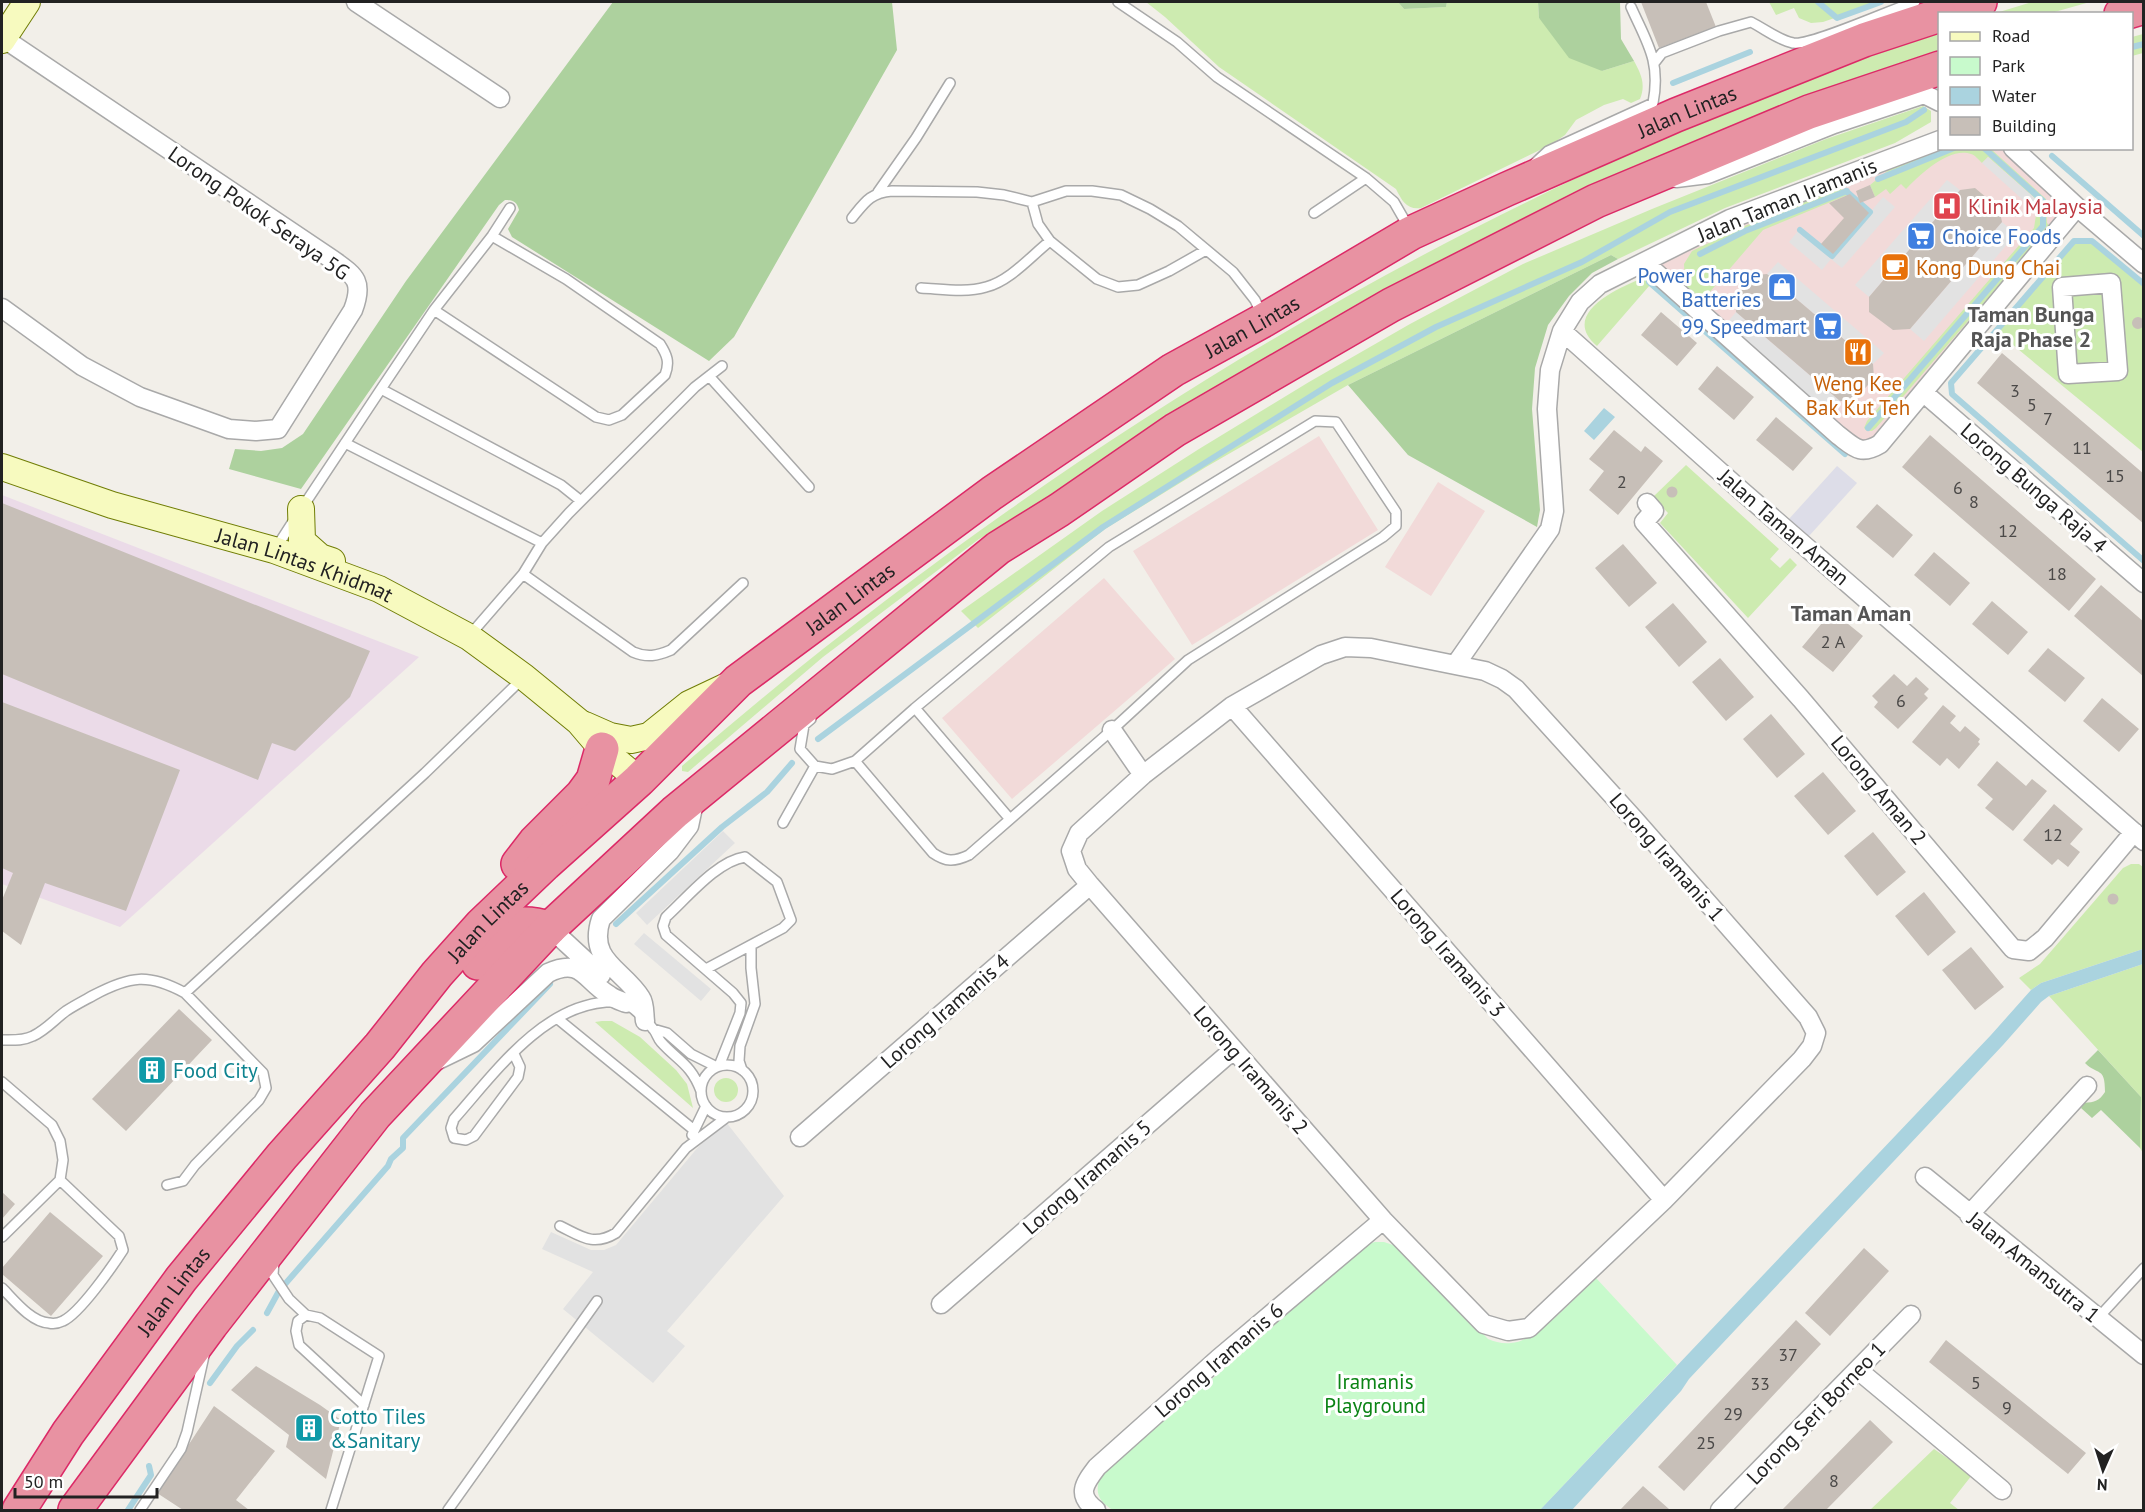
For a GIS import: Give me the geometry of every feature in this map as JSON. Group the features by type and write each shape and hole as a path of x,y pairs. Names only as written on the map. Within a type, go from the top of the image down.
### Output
{"highway":[{"path":"1950,12 1980,2"},
{"path":"2128,12 2144,7"},
{"name":"Jalan Lintas","path":"19,1510 68,1433 181,1279 282,1156 380,1046 437,974 482,925 544,864 639,780 738,681 891,566 1077,434 1173,370 1264,320 1411,233 1687,110 1864,40 1938,16"},
{"path":"75,1510 211,1325 375,1115 420,1070 550,928 666,820 761,740 883,647 998,548 1059,510 1175,430 1391,305 1596,201 1809,112 1938,69"},
{"path":"639,780 658,795 663,797 671,794 782,699 893,610 970,554 998,548"},
{"path":"482,925 496,895 515,868 535,842 571,808 593,780 602,749"},
{"path":"224,1227 290,1170 502,935 516,925 533,924 550,928"}],"street":[{"path":"2,39 27,2"},
{"path":"356,2 500,98"},
{"name":"Lorong Pokok Seraya 5G","path":"2,39 333,260 353,275 358,286 353,310 278,429 256,431 229,429 140,397 82,366 2,309"},
{"path":"1641,182 1708,174 1834,124 1924,94 1938,101"},
{"name":"Jalan Taman Iramanis","path":"1456,664 1550,529 1554,511 1547,409 1550,370 1562,331 1580,302 1600,284 1730,219 1938,141"},
{"path":"2015,150 2144,264"},
{"path":"1645,263 1838,435 1859,450 1870,450 1880,444 1924,393 2077,207"},
{"path":"2111,283 2118,371 2068,374 2062,287 2111,283"},
{"name":"Jalan Taman Aman","path":"1562,331 1736,486 2139,837"},
{"name":"Lorong Bunga Raja 4","path":"1924,393 2144,583"},
{"name":"Jalan Lintas Khidmat","path":"2,467 112,505 274,550 379,589 469,637 524,677 579,722"},
{"name":"Lorong Aman 2","path":"1647,502 1654,511 1644,522 1809,708 2013,949 2029,951 2045,938 2139,837"},
{"path":"301,509 302,541 320,557 351,568 379,589"},
{"name":"Lorong Iramanis 1","path":"1143,775 1232,706 1321,655 1345,647 1371,648 1485,671 1502,678 1516,689 1800,1008 1816,1033 1812,1046 1802,1059 1664,1200 1529,1328"},
{"path":"579,722 610,736 631,740 649,736 689,704 738,681"},
{"name":"Lorong Iramanis 3","path":"1232,706 1664,1200"},
{"path":"579,722 602,749 639,780"},
{"path":"1112,730 1143,775"},
{"name":"Lorong Iramanis 2","path":"1143,775 1079,833 1071,851 1077,868 1383,1220 1484,1324 1508,1331 1529,1328"},
{"path":"649,1025 642,999 606,961 599,948 596,931 601,919 670,851 689,826 696,797"},
{"name":"Lorong Iramanis 4","path":"800,1137 1090,885"},
{"path":"550,928 610,983 626,1004"},
{"path":"420,1070 473,1044 548,973 562,967 582,972 608,995 626,1004"},
{"name":"Lorong Iramanis 5","path":"941,1304 1233,1050"},
{"path":"1969,1215 2087,1086"},
{"name":"Jalan Amansutra 1","path":"1924,1178 2144,1355"},
{"name":"Lorong Iramanis 6","path":"1096,1510 1085,1499 1083,1489 1097,1467 1218,1359 1383,1220"},
{"name":"Lorong Seri Borneo 1","path":"1720,1510 1911,1315"},
{"path":"1858,1370 2002,1490"}],"lane":[{"path":"1118,2 1176,42 1216,76 1366,178 1394,202 1411,233"},
{"path":"1655,62 1662,53 1737,25 1751,22 1795,44 1829,35 1916,2"},
{"path":"1507,189 1548,151 1653,103 1657,84 1655,62 1631,7"},
{"path":"852,218 869,198 878,192 950,83"},
{"path":"1314,213 1366,178"},
{"path":"878,192 977,192 1004,195 1032,202 1066,191 1092,191 1121,195 1150,208 1178,226 1233,272 1255,300 1264,320"},
{"path":"1032,202 1038,224 1050,241 1097,279 1118,287 1138,285 1206,250"},
{"path":"274,550 434,310 492,236 510,208"},
{"path":"434,310 596,417 609,420 622,415 665,375 668,357 660,344 566,279 492,236"},
{"path":"921,288 971,290 988,287 1011,274 1050,241"},
{"path":"469,637 523,574 542,543 581,501 695,387 722,366"},
{"path":"709,376 809,487"},
{"path":"381,389 561,484 581,501"},
{"path":"822,710 804,725 800,749 815,766 832,769 855,761 915,708 1109,548 1315,421 1336,422 1396,512 1396,526 1383,537 1188,660 969,855 956,861 943,860 933,853 855,761"},
{"path":"345,442 542,543"},
{"path":"523,574 633,652 644,656 657,656 671,650 743,583"},
{"path":"185,993 425,773 524,677"},
{"path":"915,708 1010,818"},
{"path":"783,823 815,766"},
{"path":"706,969 783,928 790,920 777,882 745,857 733,859 712,874 666,917 663,926 666,935 733,993 741,1003 740,1013 718,1067"},
{"path":"560,1226 590,1240 605,1240 616,1233 686,1148 727,1117 742,1112 752,1099 752,1083 742,1070 739,1061 740,1046 755,1004 751,946"},
{"path":"2,1040 21,1040 33,1036 68,1010 108,988 132,979 169,984 185,993 263,1073 266,1088 259,1100 195,1165 183,1181 167,1185"},
{"path":"514,1054 520,1067 518,1077 474,1136 466,1140 454,1138 453,1119 527,1039 545,1024 591,1004 626,1004 649,1025 660,1041 688,1065 706,1106 719,1116 727,1117"},
{"path":"558,1018 694,1130"},
{"path":"649,1025 668,1032 691,1054 718,1067"},
{"path":"701,1091 706,1075 718,1067 727,1065 742,1070"},
{"path":"2,1082 52,1125 63,1149 60,1180 2,1237"},
{"path":"686,1148 706,1106"},
{"path":"2,1288 33,1317 47,1323 61,1323 70,1317 108,1273 123,1250 119,1236 60,1180"},
{"path":"275,1243 273,1275 286,1295 306,1315 320,1318 379,1356 331,1510"},
{"path":"2098,1318 2144,1268"},
{"path":"448,1510 597,1301"},
{"path":"306,1315 298,1321 296,1331 299,1346 364,1405"},
{"path":"140,1510 181,1449 187,1432 211,1325"}],"shaded area":[{"path":"1938,149 2014,150 2077,207 1924,393 1859,450 1645,263 1730,219"},
{"path":"1988,157 2039,202 2033,209 1982,163"},
{"path":"1947,180 1960,190 1869,297 1855,285"},
{"path":"1883,197 1895,207 1842,268 1831,259"},
{"path":"2002,222 2016,234 1924,341 1910,329"},
{"path":"1798,231 1831,259 1822,270 1789,242"},
{"path":"1778,262 1884,353 1873,364 1767,274"},
{"path":"1736,312 1840,401 1828,413 1725,325"},
{"path":"1319,436 1378,530 1192,645 1133,551"},
{"path":"1837,466 1857,483 1809,536 1789,519"},
{"path":"1438,482 1485,511 1431,596 1385,567"},
{"path":"2,495 419,657 120,927 2,884"},
{"path":"1104,578 1175,659 1012,799 942,718"},
{"path":"723,831 735,843 647,925 636,913"},
{"path":"644,933 711,989 701,1001 634,944"},
{"path":"726,1122 784,1196 667,1331 685,1346 653,1383 563,1309 593,1272 542,1249 551,1232 591,1250 604,1250 616,1245 699,1146"}],"green space":[{"path":"613,2 892,2 897,50 734,337 709,361 512,237 508,229 519,210 514,202 505,200 499,205 301,489 229,469 235,449 261,451 282,448 303,434 406,281"},
{"path":"1146,2 1398,2 1404,9 1446,7 1447,2 1538,2 1539,18 1602,71 1634,61 1642,79 1643,89 1640,99 1631,103 1623,99 1604,105 1576,120 1565,135 1552,144 1421,208 1412,208 1403,201 1396,189 1219,67"},
{"path":"1398,2 1447,2 1446,7 1404,9"},
{"path":"1538,2 1620,2 1621,39 1634,61 1602,71 1569,58 1539,18"},
{"path":"1769,2 1881,2 1823,22 1811,23 1799,18 1794,8 1776,15"},
{"path":"2032,2 2090,2 2055,12 1999,12"},
{"path":"1938,32 1938,51 1816,94 979,539 823,657 688,772 682,771 682,766 822,650 968,539 1119,435 1275,338 1435,249 1600,167 1768,95"},
{"path":"2143,34 2143,53 2133,56 2133,37"},
{"path":"1923,106 1931,111 1931,122 1895,143 1725,208 1618,259 1611,255 1348,385 1206,467 1105,529 978,628 961,611 1102,511 1199,449 1410,324 1523,264 1826,139"},
{"path":"1938,149 1992,150 2046,199 2047,223 2050,226 1876,428 1867,431 1864,428 1867,421 2034,228 2036,215 2033,209 2039,202 1988,157 1982,163 1975,156 1963,153 1954,154 1936,163 1906,189 1901,184 1890,194 1886,189 1875,197 1870,185 1891,168"},
{"path":"1839,188 1850,194 1763,230 1703,300 1685,285 1684,264 1692,251 1742,227"},
{"path":"2074,241 2092,241 2143,284 2143,452 1996,331"},
{"path":"1611,255 1618,259 1592,273 1569,296 1548,325 1535,368 1532,409 1540,510 1537,527 1408,455 1348,385"},
{"path":"1643,278 1650,285 1597,346 1587,334 1585,323 1588,313 1607,295"},
{"path":"1686,465 1779,549 1770,559 1780,568 1790,558 1797,565 1748,618 1660,523 1668,513 1653,497"},
{"path":"2131,864 2139,864 2143,867 2143,949 2041,983 2031,990 2019,978 2040,964 2123,868"},
{"path":"2143,964 2143,1153 2140,1148 2141,1097 2049,996"},
{"path":"612,1021 640,1037 676,1070 687,1084 693,1108 595,1022"},
{"path":"2098,1050 2141,1097 2140,1148 2101,1110 2092,1118 2081,1108 2084,1103 2096,1100 2105,1092 2102,1075 2085,1063"},
{"path":"726,1078 735,1081 738,1090 735,1099 726,1102 717,1099 714,1090 717,1081"},
{"name":"Iramanis Playground","path":"1384,1242 1399,1247 1488,1339 1505,1343 1533,1335 1596,1278 1677,1365 1540,1510 1113,1510 1104,1503 1098,1491 1101,1475 1368,1244"},
{"path":"1934,1449 1972,1475 1950,1503 1959,1510 1870,1510"}],"water":[{"path":"1604,408 1615,417 1594,440 1584,431"},
{"path":"2143,949 2143,964 2049,996 2041,1002 1689,1379 1681,1391 1572,1510 1540,1510 1991,1035 2031,990 2041,983"}],"building":[{"path":"1641,2 1706,2 1716,27 1659,48"},
{"path":"1870,185 1875,197 1860,203 1856,191"},
{"path":"1975,188 1999,208 2002,222 1910,329 1893,330 1869,312 1869,297 1960,190"},
{"path":"1850,194 1869,213 1833,254 1821,244 1844,218 1829,203"},
{"path":"1767,274 1873,364 1874,378 1854,401 1840,401 1736,312 1735,297 1756,275"},
{"path":"1661,312 1697,343 1677,366 1641,335"},
{"path":"2138,317 2144,323 2138,329 2132,323"},
{"path":"2002,353 2144,474 2144,524 1977,383"},
{"path":"1717,366 1754,397 1734,420 1698,389"},
{"path":"1776,417 1813,448 1793,471 1756,440"},
{"path":"1614,430 1641,452 1645,446 1663,461 1618,515 1589,490 1604,471 1589,459"},
{"path":"1930,435 2096,579 2069,611 1902,467"},
{"path":"1672,486 1678,492 1672,498 1666,492"},
{"path":"2,503 370,651 350,697 295,751 272,743 258,780 2,674"},
{"path":"1877,504 1913,535 1893,558 1856,527"},
{"path":"1623,544 1657,583 1629,607 1595,568"},
{"path":"1934,552 1970,583 1950,606 1914,575"},
{"path":"2101,585 2144,622 2144,677 2074,616"},
{"path":"1992,601 2028,632 2008,655 1972,624"},
{"path":"1673,603 1707,642 1679,667 1645,627"},
{"path":"1832,611 1863,636 1833,672 1802,647"},
{"path":"2048,648 2085,678 2065,702 2028,671"},
{"path":"1720,658 1754,697 1726,721 1692,682"},
{"path":"1894,674 1907,686 1916,677 1929,689 1924,694 1928,698 1898,729 1874,707 1878,702 1872,696"},
{"path":"2102,698 2139,729 2119,752 2083,721"},
{"path":"2,702 180,770 126,911 45,883 21,945 2,931 2,900 13,873 2,868"},
{"path":"1943,705 1956,716 1950,723 1960,732 1965,726 1980,739 1978,742 1980,744 1959,769 1947,758 1940,766 1912,742"},
{"path":"1771,714 1805,754 1777,778 1743,739"},
{"path":"1997,761 2026,786 2032,779 2047,791 2013,831 1985,808 1993,799 1977,785"},
{"path":"1823,772 1856,811 1828,835 1794,796"},
{"path":"2054,804 2083,829 2070,844 2080,852 2068,867 2058,859 2052,865 2023,840"},
{"path":"1873,832 1906,872 1877,896 1844,856"},
{"path":"1924,892 1956,932 1928,956 1895,916"},
{"path":"2113,893 2119,899 2113,905 2107,899"},
{"path":"1971,947 2004,987 1975,1010 1942,970"},
{"name":"Food City","path":"179,1009 212,1040 126,1131 92,1099"},
{"path":"2,1192 15,1204 2,1219"},
{"path":"50,1212 103,1256 51,1316 2,1274 2,1268"},
{"path":"1864,1248 1889,1271 1830,1336 1805,1313"},
{"path":"1796,1320 1821,1344 1684,1491 1658,1467"},
{"path":"1946,1340 2086,1453 2068,1474 1929,1362"},
{"name":"Cotto Tiles &Sanitary","path":"256,1366 341,1420 326,1479 286,1447 289,1435 231,1390"},
{"path":"214,1406 275,1451 236,1500 249,1510 183,1510 157,1493"},
{"path":"1870,1420 1893,1442 1826,1510 1782,1510"},
{"path":"1643,1486 1669,1509 1620,1510"}],"waterway":[{"path":"1818,2 1837,18 1881,2"},
{"path":"2133,47 2144,44"},
{"path":"1673,83 1750,52"},
{"path":"818,739 1103,527 1332,383 1436,327 1582,262 1670,212 1906,122 1924,110"},
{"path":"1878,179 1949,150"},
{"path":"1868,428 2043,226 2043,201 1986,150"},
{"path":"2052,156 2144,236"},
{"path":"1800,230 1832,256 1870,212 1846,191"},
{"path":"1700,254 1745,231 1847,191"},
{"path":"2144,284 2092,241 2074,241 1951,383 1952,394 2144,561"},
{"path":"1649,282 1845,454"},
{"path":"616,924 722,827 767,792 792,763"},
{"path":"267,1313 279,1291 388,1166 391,1159 403,1148 403,1138 550,984"},
{"path":"210,1383 237,1346 253,1330"},
{"path":"128,1510 151,1475 149,1466"}],"place":[{"name":"Klinik Malaysia","path":"1947,206"},
{"name":"Choice Foods","path":"1921,236"},
{"name":"Kong Dung Chai","path":"1895,267"},
{"name":"Power Charge Batteries","path":"1782,287"},
{"name":"99 Speedmart","path":"1828,326"},
{"name":"Weng Kee Bak Kut Teh","path":"1858,352"},
{"name":"Food City","path":"152,1070"},
{"name":"Cotto Tiles &Sanitary","path":"309,1428"}],"district":[{"name":"Taman Bunga Raja Phase 2","path":"2031,326"},
{"name":"Taman Aman","path":"1851,613"}]}
